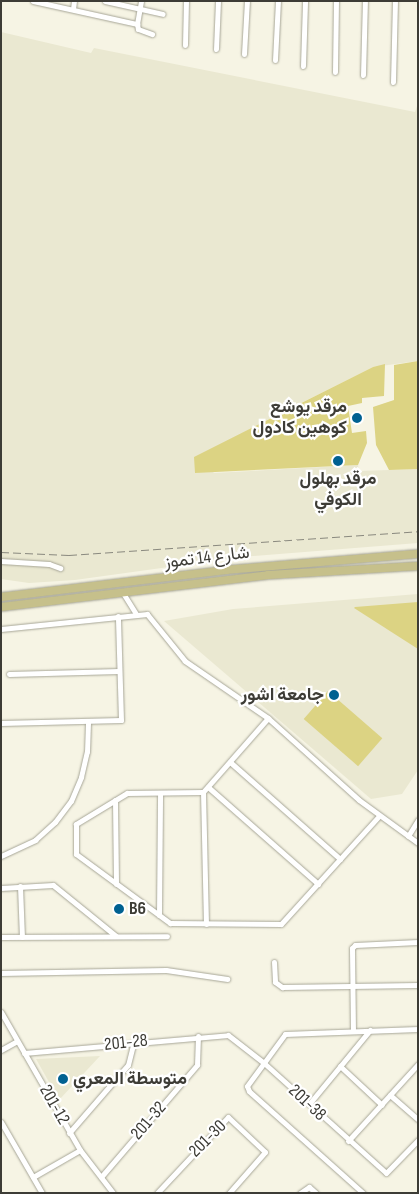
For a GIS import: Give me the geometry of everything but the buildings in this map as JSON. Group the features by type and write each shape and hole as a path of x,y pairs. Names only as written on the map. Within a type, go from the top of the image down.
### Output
{"main road":[{"name":"شارع 14 تموز","path":"1,597 226,570 418,554"},
{"name":"شارع 14 تموز","path":"1,606 268,576 418,566"}],"street":[{"path":"33,1 137,24"},
{"path":"73,9 74,1"},
{"path":"105,1 163,14"},
{"path":"141,1 137,24 138,29 152,34"},
{"path":"185,45 186,1"},
{"path":"216,49 218,1"},
{"path":"244,54 247,1"},
{"path":"275,60 278,1"},
{"path":"303,66 305,1"},
{"path":"335,72 336,1"},
{"path":"363,75 365,1"},
{"path":"393,82 395,1"},
{"path":"1,560 50,564 60,568"},
{"path":"123,593 136,614"},
{"path":"1,629 147,614 189,665 268,718 379,816 418,843"},
{"path":"1,723 121,720 118,616"},
{"path":"9,674 119,671"},
{"path":"268,718 203,792 127,793 76,824 76,854 170,923 281,924 379,816"},
{"path":"1,856 35,840 55,822 70,801 82,778 87,752 88,720"},
{"path":"230,762 340,859"},
{"path":"208,787 318,884"},
{"path":"203,792 206,924"},
{"path":"159,916 160,793"},
{"path":"115,800 116,884"},
{"path":"408,836 418,820"},
{"path":"1,888 53,885 116,936"},
{"path":"20,886 22,937"},
{"path":"1,938 167,936"},
{"path":"353,1031 350,953 355,945 418,942"},
{"path":"274,962 275,982 282,987 418,985"},
{"path":"1,973 166,970 227,979"},
{"name":"201-12","path":"1,1012 69,1133 113,1193"},
{"path":"363,1193 248,1090 248,1085 285,1034 418,1029"},
{"path":"309,1104 370,1030"},
{"name":"201-38","path":"228,1035 264,1063 348,1141 386,1173 418,1140"},
{"name":"201-28","path":"24,1053 134,1041 228,1035"},
{"name":"201-32","path":"101,1177 197,1065 198,1036"},
{"path":"1,1050 17,1040"},
{"path":"69,1133 128,1065 134,1041"},
{"path":"348,1141 418,1064"},
{"path":"340,1066 382,1105"},
{"path":"390,1095 418,1119"},
{"name":"201-30","path":"157,1193 228,1116 265,1152 229,1193"},
{"path":"1,1122 42,1193"},
{"path":"33,1177 80,1150"},
{"path":"300,1193 306,1187 316,1193"}],"shaded area":[{"path":"1,32 91,53 94,48 415,112 418,103 418,361 373,367 263,422 213,473 358,465 359,471 418,469 418,543 241,557 75,580 29,583 1,579"},
{"path":"418,361 418,469 389,470 376,445 373,407 394,400 394,365"},
{"path":"385,364 384,396 362,398 362,403 348,406 352,433 366,431 367,443 358,465 195,473 194,457 373,367"},
{"name":"جامعة اشور","path":"418,594 418,770 402,794 371,799 164,621 233,609"},
{"path":"418,602 418,649 354,608 355,607"},
{"path":"328,691 382,738 358,766 304,719"},
{"name":"متوسطة المعري","path":"100,1056 59,1100 36,1059"}],"railway":[{"path":"1,552 69,555 418,531"}],"place":[{"name":"مرقد يوشع كوهين كادول","path":"357,418"},
{"name":"مرقد بهلول الكوفي","path":"338,461"},
{"name":"جامعة اشور","path":"334,695"},
{"name":"B6","path":"119,909"},
{"name":"متوسطة المعري","path":"63,1079"}]}
